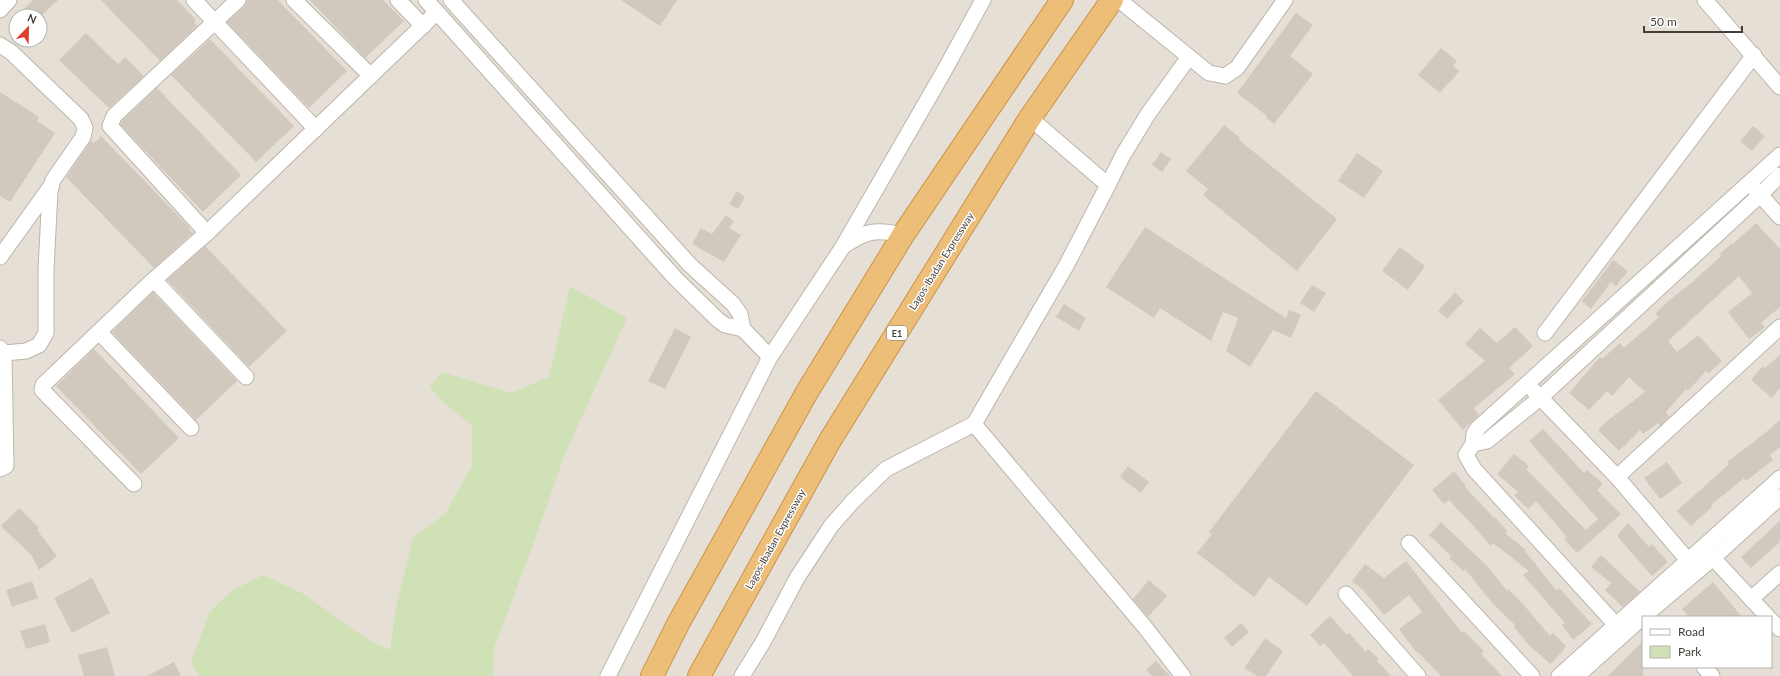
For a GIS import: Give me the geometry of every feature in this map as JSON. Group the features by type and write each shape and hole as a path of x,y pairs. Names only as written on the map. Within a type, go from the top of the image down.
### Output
{"highway":[{"path":"652,676 678,624 807,392 903,235 1062,0"},
{"name":"Lagos-Ibadan Expressway","path":"699,676 829,442 1030,118 1112,0"}],"street":[{"path":"0,10 9,0"},
{"path":"194,0 316,129"},
{"path":"207,233 110,126 114,116 238,0"},
{"path":"294,0 371,76"},
{"path":"398,0 423,26"},
{"path":"426,0 676,280 718,320 725,325 743,329"},
{"path":"451,0 690,265 733,304 740,314 743,329 770,357"},
{"path":"608,676 770,357 842,248 943,73 983,0"},
{"path":"1119,0 1208,73 1225,76 1237,68 1285,0"},
{"path":"1705,0 1754,55 1780,87"},
{"path":"134,484 42,390 43,385 154,280 207,233 437,12"},
{"path":"0,45 11,52 76,114 81,119 85,128 83,136 53,180 51,186 46,270 46,334 39,345 26,351 2,351 6,466 0,469"},
{"path":"1545,333 1754,55"},
{"path":"742,676 763,642 797,578 831,526 852,501 886,469 974,424 1066,266 1123,155 1148,114 1189,57"},
{"path":"1030,118 1108,185"},
{"path":"1616,625 1474,469 1466,455 1474,444 1474,434 1478,428 1528,385 1780,155"},
{"path":"1474,444 1487,441 1540,398 1760,196 1780,175"},
{"path":"1748,183 1780,217"},
{"path":"0,257 51,186"},
{"path":"842,248 865,233 872,232 903,235"},
{"path":"154,280 246,377"},
{"path":"1617,478 1780,327"},
{"path":"99,332 192,428"},
{"path":"1528,385 1617,478 1693,566"},
{"path":"974,424 1144,626 1183,676"},
{"path":"1559,676 1616,625 1649,612 1780,478"},
{"path":"1693,566 1713,558 1780,498"},
{"path":"1409,543 1532,676"},
{"path":"1713,558 1767,616"},
{"path":"1751,599 1780,573"},
{"path":"1346,594 1418,676"},
{"path":"1577,676 1642,618"},
{"path":"1772,621 1780,629"},
{"path":"1705,668 1712,676"}],"shaded area":[{"path":"0,0 1780,0 1780,676 0,676"}],"green space":[{"path":"570,286 627,318 564,456 534,542 494,648 493,676 199,676 191,663 209,613 233,590 263,575 302,593 367,639 390,650 396,607 413,538 445,514 472,466 472,425 444,403 429,387 442,372 511,393 549,377"}],"building":[{"path":"33,0 58,0 48,9 48,8 25,8"},
{"path":"101,0 177,0 196,20 194,22 197,26 160,61"},
{"path":"247,0 278,0 347,71 309,108 227,22 244,7"},
{"path":"310,0 383,0 404,21 365,58"},
{"path":"621,0 677,0 660,26"},
{"path":"1296,13 1313,25 1290,56 1313,74 1274,124 1266,118 1267,116 1237,93"},
{"path":"86,33 118,64 125,57 144,76 109,108 59,60"},
{"path":"210,39 294,126 256,162 171,75"},
{"path":"1441,48 1457,61 1453,66 1459,71 1440,93 1418,75"},
{"path":"157,88 241,175 203,212 120,124"},
{"path":"0,92 39,117 37,121 55,133 10,202 0,196"},
{"path":"1224,125 1240,138 1239,140 1337,219 1297,271 1203,195 1208,189 1186,171"},
{"path":"1753,126 1765,136 1752,151 1740,141"},
{"path":"101,136 190,228 189,229 193,233 154,268 66,177 91,141 94,143"},
{"path":"1161,152 1171,159 1162,172 1152,165"},
{"path":"1357,153 1383,171 1364,198 1338,181"},
{"path":"737,191 745,197 738,209 729,204"},
{"path":"726,215 734,221 729,228 741,235 724,262 692,244 701,228 712,234"},
{"path":"1756,223 1780,249 1780,307 1761,323 1765,327 1749,339 1728,312 1752,293 1739,276 1668,341 1677,352 1698,335 1722,361 1708,374 1706,371 1688,391 1686,389 1666,412 1669,417 1660,426 1658,423 1643,434 1640,430 1619,451 1598,430 1607,421 1645,392 1629,377 1612,396 1607,391 1589,410 1569,393 1600,357 1602,359 1620,343 1624,348 1659,317 1655,314 1667,302 1690,284 1721,256 1720,254"},
{"path":"1145,227 1286,318 1289,310 1301,315 1291,338 1273,330 1250,367 1226,351 1238,318 1223,312 1211,341 1160,308 1154,318 1106,287"},
{"path":"205,246 287,331 249,367 167,280"},
{"path":"1400,247 1425,266 1408,290 1382,271"},
{"path":"1613,260 1628,271 1616,286 1611,282 1591,309 1582,301"},
{"path":"1312,285 1326,293 1314,312 1300,303"},
{"path":"153,292 237,381 196,420 112,332"},
{"path":"1455,292 1464,301 1447,319 1438,311"},
{"path":"1064,304 1086,318 1079,331 1056,317"},
{"path":"1515,327 1533,346 1509,368 1515,374 1474,408 1479,415 1463,430 1438,400 1485,361 1465,344 1480,328 1497,343"},
{"path":"675,328 691,337 665,389 648,381"},
{"path":"94,349 179,438 141,474 56,386"},
{"path":"1780,355 1780,388 1772,398 1751,380 1763,366 1765,368"},
{"path":"1316,391 1414,465 1307,606 1269,577 1254,597 1197,553 1212,534 1209,532"},
{"path":"1780,420 1780,447 1770,455 1773,460 1746,481 1744,478 1711,505 1712,507 1691,526 1677,511 1729,464 1727,462"},
{"path":"1543,429 1584,473 1587,470 1603,484 1597,490 1621,514 1577,553 1564,539 1567,537 1536,501 1528,509 1514,495 1518,492 1497,474 1514,454 1529,466 1526,469 1586,530 1598,519 1529,441"},
{"path":"1667,462 1682,483 1660,499 1644,478"},
{"path":"1128,466 1149,482 1141,493 1120,477"},
{"path":"1454,471 1466,486 1465,487 1507,531 1505,533 1526,550 1525,551 1556,590 1559,588 1592,624 1573,640 1562,625 1565,623 1523,575 1529,571 1493,543 1490,546 1449,500 1444,504 1432,490"},
{"path":"19,508 39,528 37,530 57,556 39,570 32,556 1,526"},
{"path":"1780,521 1780,542 1751,568 1741,557"},
{"path":"1441,522 1487,566 1507,591 1508,589 1523,604 1550,636 1553,633 1566,646 1550,664 1528,644 1514,627 1515,625 1493,604 1465,569 1463,571 1449,558 1451,556 1429,535"},
{"path":"1628,523 1649,547 1652,544 1668,562 1652,576 1617,536"},
{"path":"1601,555 1640,592 1623,607 1605,590 1611,583 1591,567"},
{"path":"1406,561 1462,633 1464,631 1484,651 1481,654 1502,676 1441,676 1417,651 1416,652 1399,629 1422,612 1409,595 1384,615 1363,590 1352,581 1365,564 1384,578"},
{"path":"92,578 110,613 72,633 54,598"},
{"path":"1149,580 1167,596 1148,617 1133,599"},
{"path":"32,581 38,598 12,607 6,590"},
{"path":"1713,582 1741,616 1688,616 1682,609"},
{"path":"1330,616 1347,635 1349,633 1366,652 1368,649 1379,659 1377,661 1391,676 1353,676 1324,643 1320,646 1310,635"},
{"path":"1241,623 1249,632 1232,647 1224,638"},
{"path":"45,624 50,642 26,649 20,631"},
{"path":"1266,637 1266,639 1283,651 1266,676 1257,676 1244,668"},
{"path":"1642,642 1643,676 1608,676"},
{"path":"107,647 115,676 84,676 78,655"},
{"path":"1156,661 1170,676 1152,676 1146,670"},
{"path":"174,662 181,676 147,676"}]}
